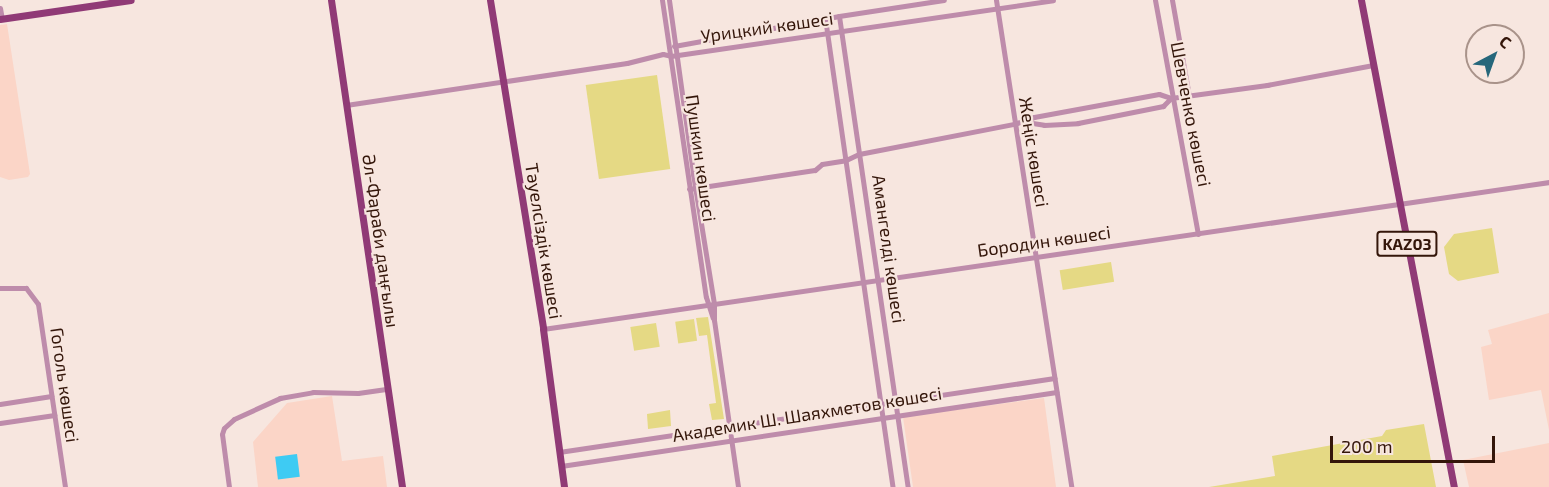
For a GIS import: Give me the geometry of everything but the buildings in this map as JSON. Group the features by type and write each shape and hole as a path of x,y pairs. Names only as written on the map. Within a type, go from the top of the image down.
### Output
{"main road":[{"path":"1,19 131,0"},
{"name":"Әл-Фараби даңғылы","path":"331,0 402,487"},
{"name":"Тәуелсіздік көшесі","path":"490,0 543,329 564,487"},
{"name":"KАZ03","path":"1361,0 1454,487"}],"street":[{"name":"Пушкин көшесі","path":"662,0 673,46"},
{"name":"Пушкин көшесі","path":"669,0 674,56 692,188 731,427 738,487"},
{"name":"Урицкий көшесі","path":"663,54 673,46 825,18 944,0"},
{"name":"Жеңіс көшесі","path":"996,0 1071,487"},
{"name":"Урицкий көшесі","path":"346,105 627,63 663,54 674,56 1053,0"},
{"name":"Шевченко көшесі","path":"1155,0 1171,98 1198,234"},
{"name":"Шевченко көшесі","path":"1172,0 1189,96"},
{"path":"0,8 1,19"},
{"name":"Амангелді көшесі","path":"840,16 908,487"},
{"name":"Амангелді көшесі","path":"825,18 893,487"},
{"path":"1025,122 1034,117 1159,94 1171,98 1189,96 1373,65"},
{"path":"692,188 815,170 822,164 846,160 859,154 1025,122 1078,123 1163,106 1171,98"},
{"name":"Бородин көшесі","path":"543,329 1549,183"},
{"name":"Гоголь көшесі","path":"0,288 20,286 30,290 38,304 65,487"},
{"name":"Академик Ш. Шаяхметов көшесі","path":"559,452 1055,378"},
{"path":"229,487 222,435 224,428 234,419 280,398 313,392 358,393 388,389"},
{"name":"Академик Ш. Шаяхметов көшесі","path":"561,466 1057,392"},
{"path":"0,404 51,396"},
{"path":"0,423 54,415"},
{"path":"791,417 793,431"},
{"path":"644,439 646,454"}],"shaded area":[{"path":"7,24 30,174 28,177 9,180 0,177 0,25"},
{"path":"657,75 670,169 599,179 586,85"},
{"path":"1492,228 1499,273 1458,281 1449,274 1444,247 1454,234"},
{"path":"1111,262 1114,282 1063,290 1060,270"},
{"path":"1549,313 1549,430 1541,390 1489,400 1481,347 1492,344 1488,330"},
{"path":"708,317 724,419 712,420 709,404 716,403 707,335 699,336 696,318"},
{"path":"694,319 697,341 678,343 675,322"},
{"path":"656,323 660,347 634,351 630,327"},
{"path":"332,396 342,461 383,456 387,487 258,487 253,442 287,403"},
{"path":"1044,398 1056,487 913,487 903,417"},
{"path":"670,410 671,426 648,429 647,414"},
{"path":"1424,424 1436,487 1209,487 1275,476 1272,456 1382,436 1386,430"},
{"path":"1549,443 1549,487 1469,487 1463,460"}],"water":[{"path":"297,454 300,477 278,480 275,457"}]}
